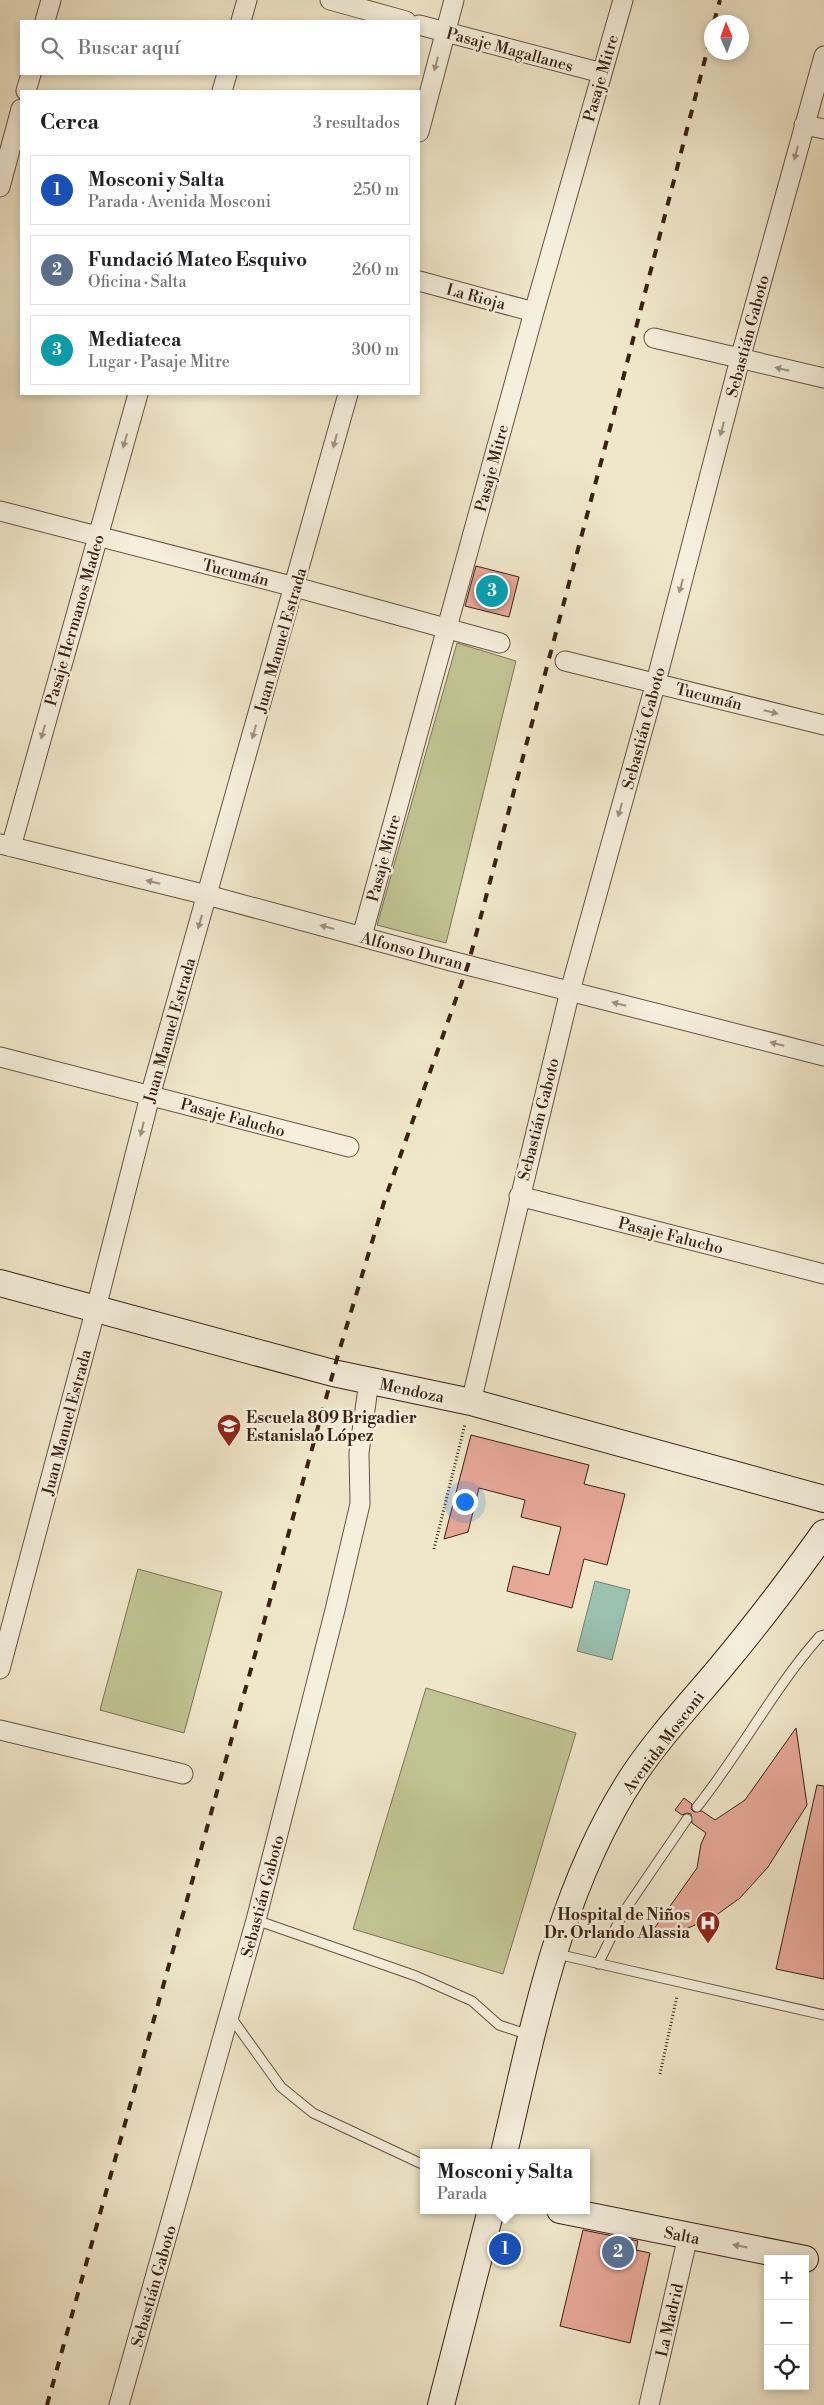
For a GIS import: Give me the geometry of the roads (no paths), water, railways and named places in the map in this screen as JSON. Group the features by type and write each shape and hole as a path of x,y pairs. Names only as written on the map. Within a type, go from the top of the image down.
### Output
{"street":[{"path":"45,20 51,0"},
{"path":"241,20 247,0"},
{"path":"330,0 402,20"},
{"path":"420,128 454,0"},
{"name":"Pasaje Mitre","path":"362,936 534,312 623,0"},
{"name":"Pasaje Magallanes","path":"420,25 602,73"},
{"name":"Sebastián Gaboto","path":"471,1402 519,1196 570,991 656,682 740,359 824,56"},
{"path":"26,90 31,75"},
{"path":"222,90 227,75"},
{"path":"6,176 20,113"},
{"path":"804,125 824,130"},
{"name":"La Rioja","path":"420,281 534,312"},
{"path":"654,338 824,378"},
{"name":"Pasaje Hermanos Madeo","path":"6,845 98,537 138,395"},
{"name":"Juan Manuel Estrada","path":"0,1669 150,1096 348,395"},
{"name":"Tucumán","path":"0,511 500,642"},
{"name":"Tucumán","path":"565,661 824,725"},
{"name":"Alfonso Duran","path":"6,845 207,895 824,1056"},
{"name":"Pasaje Falucho","path":"0,1057 349,1147"},
{"name":"Pasaje Falucho","path":"519,1196 824,1274"},
{"name":"Mendoza","path":"0,1283 369,1381 471,1402 824,1499"},
{"name":"Sebastián Gaboto","path":"119,2405 256,1920 360,1504 359,1453 369,1381"},
{"name":"Avenida Mosconi","path":"505,2149 554,1954 574,1898 600,1836 633,1776 792,1578 824,1532"},
{"path":"0,1730 183,1774"},
{"path":"441,2405 490,2214"},
{"name":"Salta","path":"580,2214 785,2255"},
{"name":"La Madrid","path":"649,2405 688,2236"},
{"name":"Salta","path":"809,2260 824,2262"}],"lane":[{"path":"697,1808 721,1778 766,1705 799,1660 820,1636 824,1635"},
{"path":"598,1964 623,1913 687,1819"},
{"path":"256,1920 416,1976 472,2001 499,2025 532,2036"},
{"path":"554,1954 824,2015"},
{"path":"230,2016 281,2087 313,2113 420,2162"}],"railway":[{"path":"716,15 720,0"},
{"path":"47,2405 338,1355 385,1199 468,965 618,398 705,60"}],"place":[{"name":"Mediateca","path":"492,591"},
{"name":"Escuela 809 Brigadier Estanislao López","path":"229,1447"},
{"name":"Hospital de Niños Dr. Orlando Alassia","path":"708,1944"},
{"name":"Mosconi y Salta","path":"505,2249"},
{"name":"Fundació Mateo Esquivo","path":"618,2252"}]}
